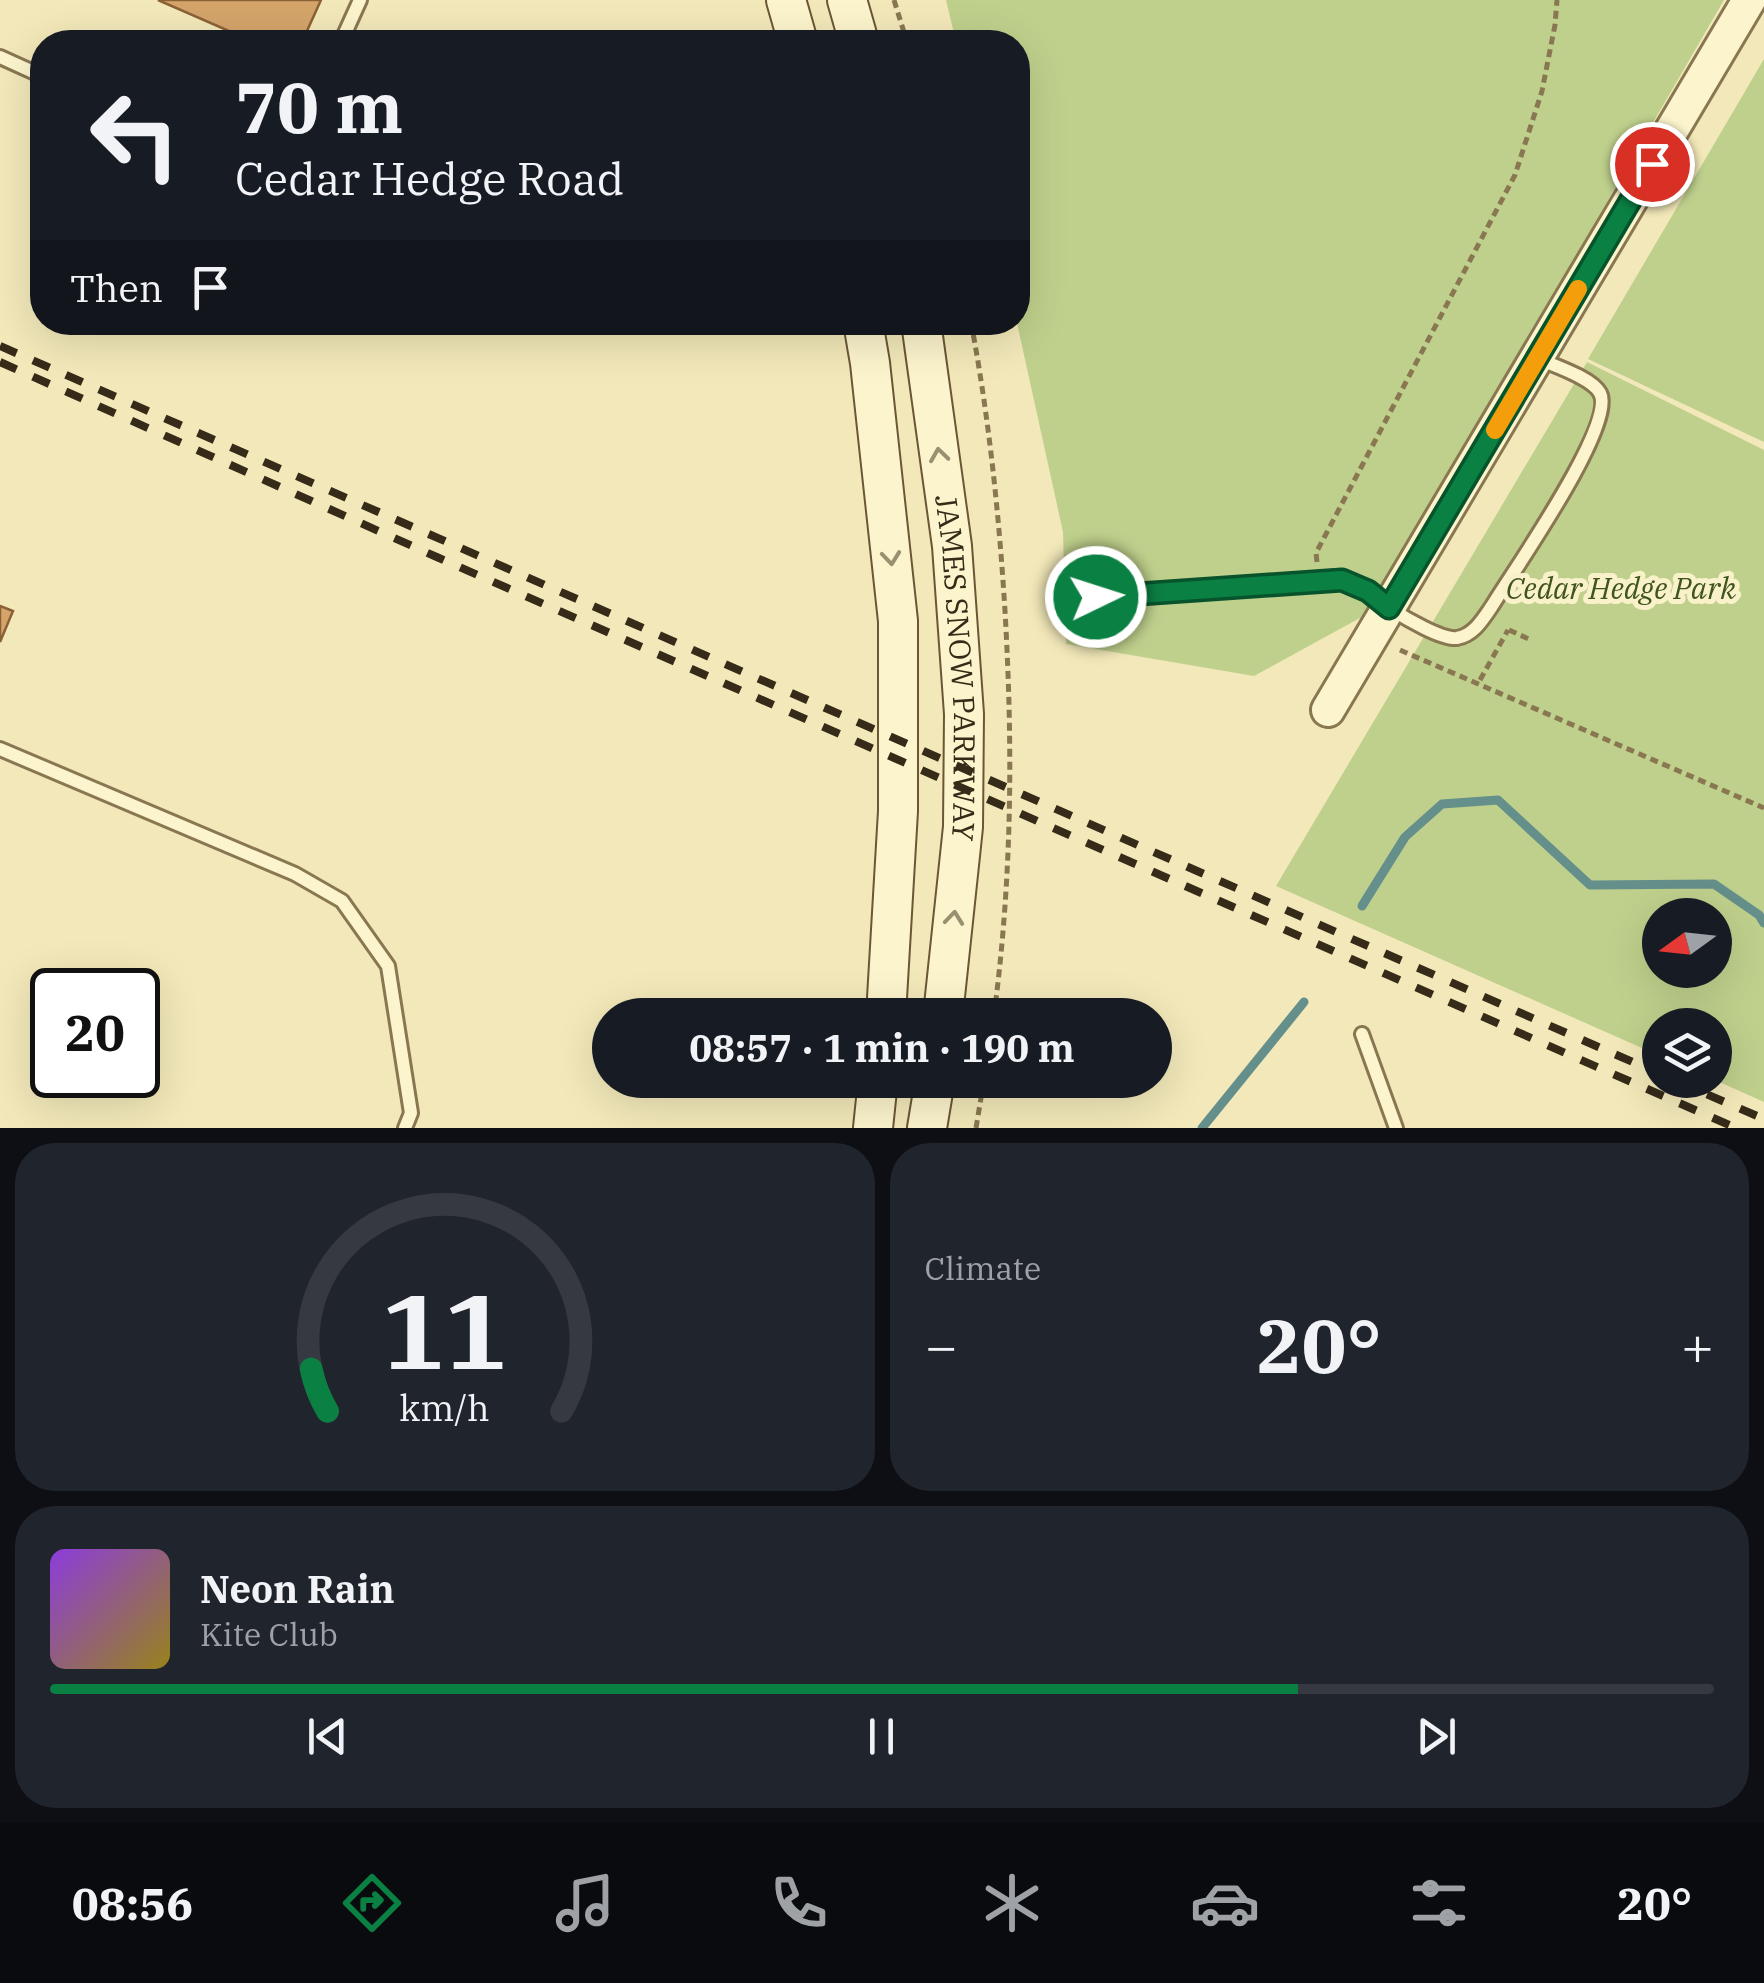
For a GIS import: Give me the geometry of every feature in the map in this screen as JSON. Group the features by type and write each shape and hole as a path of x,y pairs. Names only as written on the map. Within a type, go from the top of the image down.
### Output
{"main road":[{"path":"786,0 795,30"},
{"path":"848,0 856,30"},
{"name":"JAMES SNOW PARKWAY","path":"865,335 898,622 898,811 887,998"},
{"name":"JAMES SNOW PARKWAY","path":"923,335 952,546 964,714 963,828 946,998"},
{"path":"872,1128 876,1098"},
{"path":"927,1128 933,1098"}],"street":[{"path":"1328,710 1749,0"}],"lane":[{"path":"346,30 360,0"},
{"path":"0,58 30,71"},
{"path":"1096,597 1342,580 1368,591 1389,608 1436,633 1454,638 1470,633 1582,462 1603,412 1602,398 1593,384 1537,358"},
{"path":"0,749 295,874 342,902 388,966 411,1113 406,1128"},
{"path":"1362,1034 1396,1128"}],"path":[{"path":"894,0 903,30"},
{"path":"1319,580 1316,553 1514,175 1542,90 1556,25 1557,0"},
{"path":"973,335 1001,550 1011,750 1010,849 996,998"},
{"path":"1484,617 1531,640"},
{"path":"1480,680 1508,630"},
{"path":"1371,638 1764,808"},
{"path":"976,1128 981,1098"}],"green space":[{"path":"946,0 1724,0 1369,613 1254,676 1066,644 1063,532 1020,335 1030,335 1030,30 953,30"},
{"path":"1764,59 1764,442 1588,359"},
{"name":"Cedar Hedge Park","path":"1587,362 1764,450 1764,1102 1732,1088 1732,1008 1642,1008 1642,1048 1276,886"}],"building":[{"path":"158,0 321,0 307,30 227,30"},
{"path":"0,606 13,611 0,642"}],"waterway":[{"path":"1362,906 1405,837 1442,804 1498,800 1590,885 1714,884 1759,915 1764,923"},
{"path":"1202,1128 1304,1002"}],"railway":[{"path":"0,346 1642,1066"},
{"path":"0,362 1736,1128"},
{"path":"1716,1098 1764,1119"}],"slow traffic":[{"path":"1495,430 1578,289"}],"route":[{"path":"1096,597 1342,580 1368,591 1389,608 1652,164"}]}
